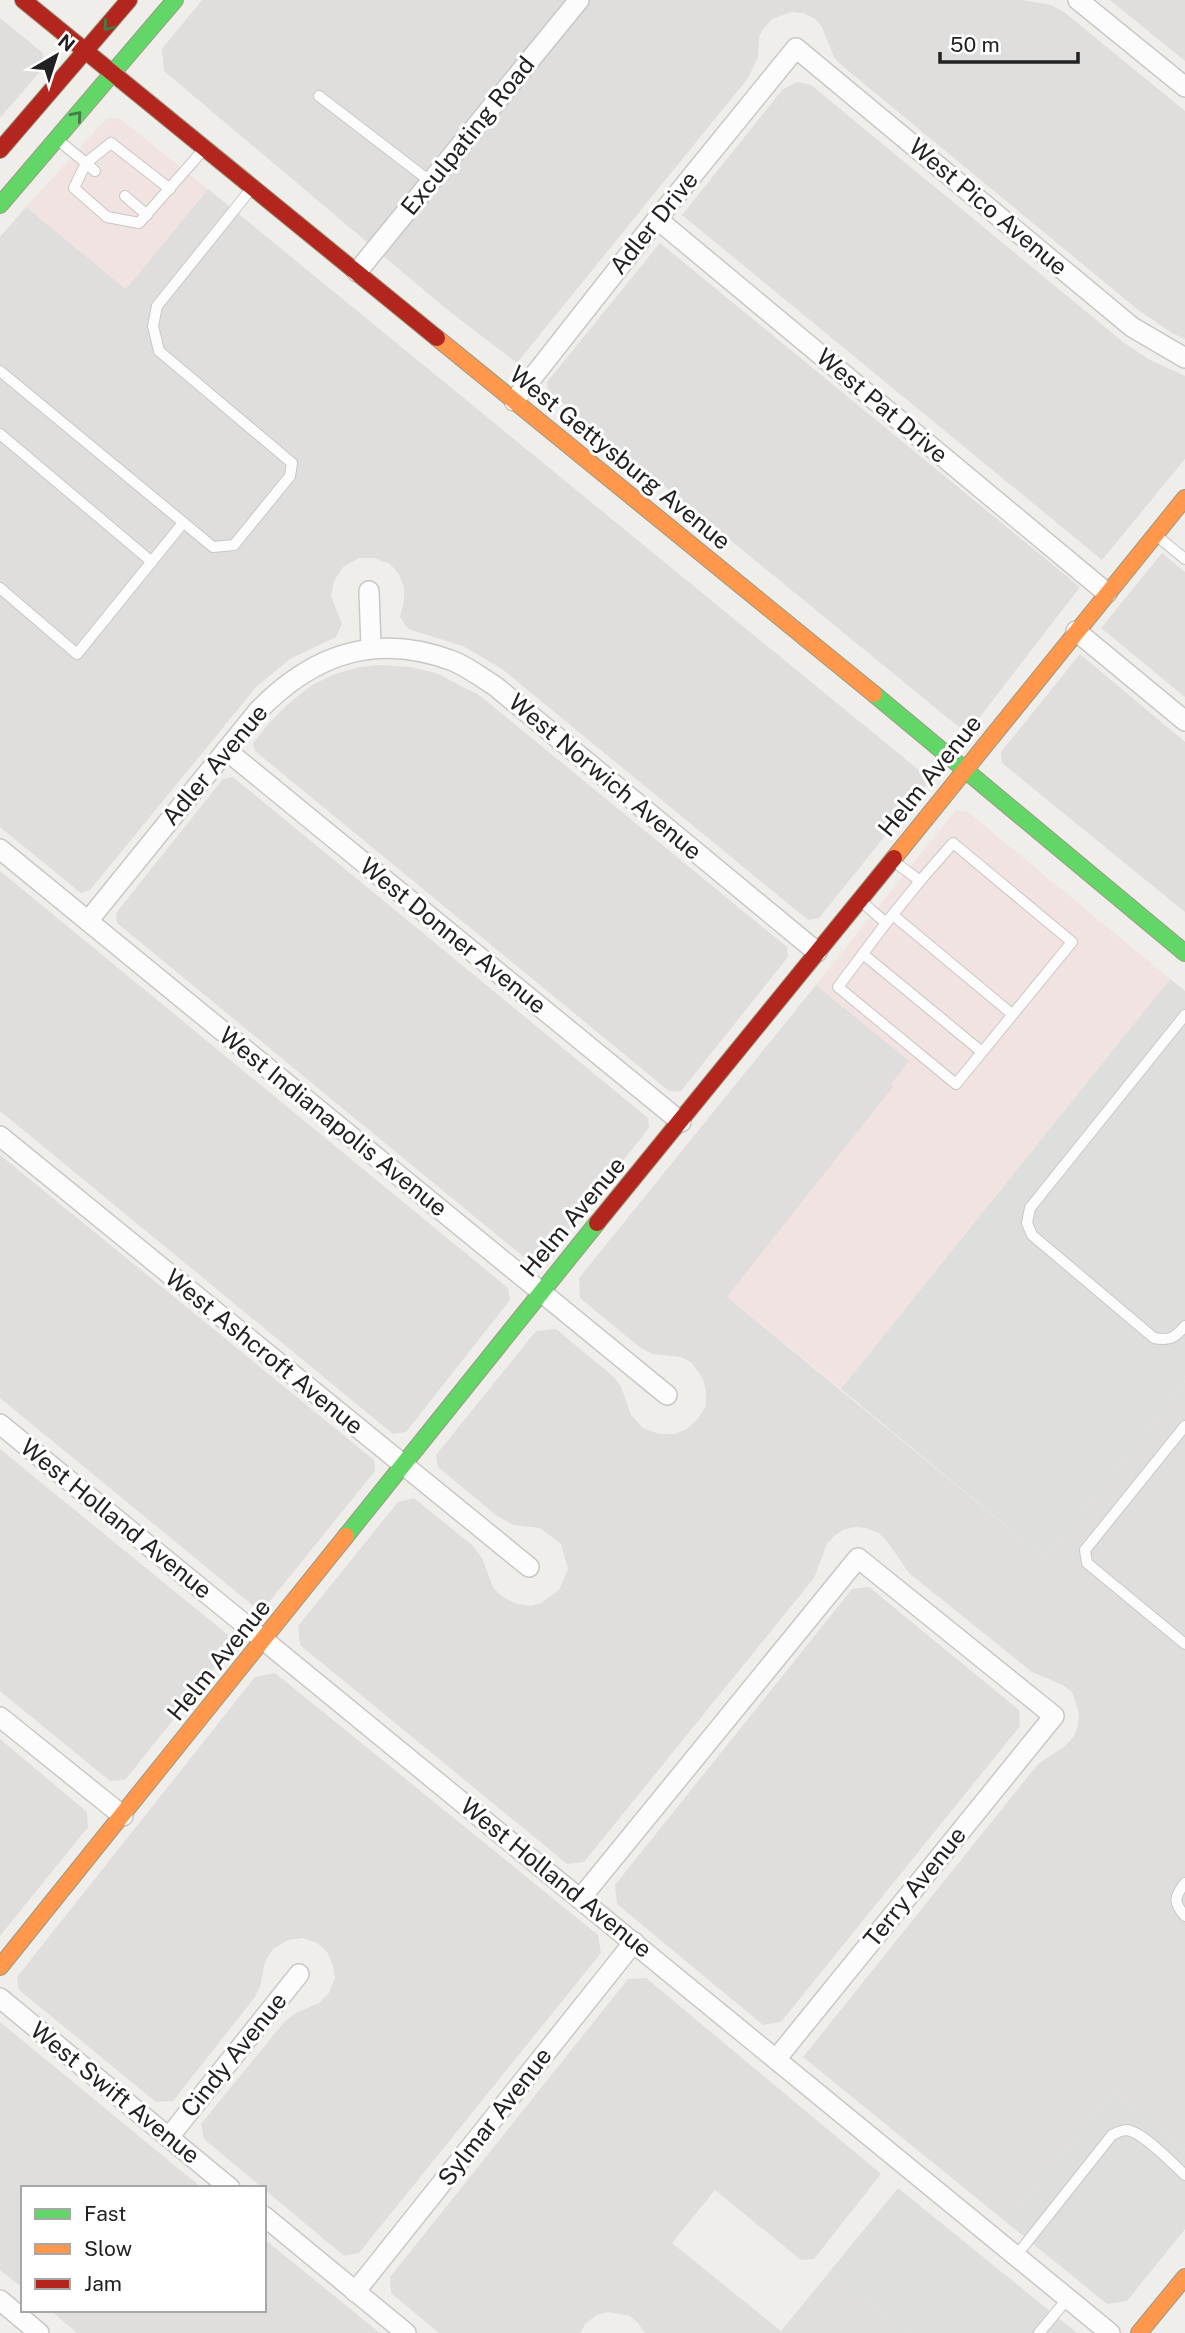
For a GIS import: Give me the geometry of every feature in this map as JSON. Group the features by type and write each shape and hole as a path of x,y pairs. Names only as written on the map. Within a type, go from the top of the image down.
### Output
{"street":[{"name":"West Gettysburg Avenue","path":"23,0 41,6 86,52 965,769 1185,953"},
{"path":"0,150 129,0"},
{"path":"0,205 114,75 175,0"},
{"name":"Exculpating Road","path":"357,272 579,0"},
{"path":"1078,0 1185,87"},
{"name":"Adler Drive","path":"514,401 796,48"},
{"name":"West Pico Avenue","path":"796,48 1132,327 1185,358"},
{"name":"West Pat Drive","path":"657,219 1107,593"},
{"name":"Helm Avenue","path":"0,1967 540,1292 681,1122 1185,498"},
{"path":"369,591 371,647"},
{"path":"1076,631 1185,722"},
{"name":"Adler Avenue","path":"88,921 278,690 306,671 335,657 371,647"},
{"name":"West Norwich Avenue","path":"371,647 411,649 455,662 495,686 817,952"},
{"name":"West Donner Avenue","path":"226,750 681,1122"},
{"name":"West Indianapolis Avenue","path":"0,849 667,1395"},
{"name":"West Ashcroft Avenue","path":"0,1136 529,1567"},
{"name":"West Holland Avenue","path":"0,1424 1110,2333"},
{"name":"Terry Avenue","path":"580,1899 858,1558 1054,1716 777,2059"},
{"path":"0,1717 123,1816"},
{"name":"Sylmar Avenue","path":"355,2292 634,1942"},
{"name":"Cindy Avenue","path":"169,2137 299,1974"},
{"name":"West Swift Avenue","path":"0,1998 228,2186"},
{"path":"266,2218 406,2333"},
{"path":"1139,2333 1185,2277"},
{"path":"0,2300 25,2329"}],"lane":[{"path":"319,96 431,182"},
{"path":"57,139 95,171"},
{"path":"170,189 111,143 86,163 74,188 107,217 139,223 170,189 205,148"},
{"path":"0,371 213,547 234,545 290,476 292,463 159,351 153,326 157,306 253,187"},
{"path":"125,196 147,215"},
{"path":"0,434 152,562"},
{"path":"0,588 77,654 183,523"},
{"path":"1156,535 1185,559"},
{"path":"953,844 1072,942 956,1084 838,987 920,881 953,844"},
{"path":"891,860 920,881"},
{"path":"859,900 890,919 1012,1014"},
{"path":"863,954 982,1052"},
{"path":"1185,1015 1030,1208 1027,1223 1031,1236 1154,1338 1166,1341 1177,1335 1185,1326"},
{"path":"1185,1426 1085,1550 1087,1563 1185,1644"},
{"path":"1185,1883 1175,1896 1175,1903 1185,1916"},
{"path":"1016,2256 1112,2135 1127,2130 1138,2135 1185,2175"},
{"path":"1039,2333 1068,2298"}],"shaded area":[{"path":"202,0 1022,0 1051,5 1064,12 1185,111 1185,339 1137,309 840,64 834,57 822,27 815,19 803,13 792,12 772,19 764,28 759,37 758,57 748,78 517,363 444,307 164,71 162,49"},
{"path":"1110,0 1185,0 1185,61"},
{"path":"0,18 43,53 44,67 0,118"},
{"path":"797,82 811,85 1123,342 1150,360 1185,376 1185,459 1102,560 682,215 783,89"},
{"path":"107,118 120,119 208,189 126,289 26,207"},
{"path":"208,189 925,775 926,785 819,918 808,920 502,669 463,646 408,629 400,617 404,588 399,574 390,564 374,558 359,558 343,567 334,581 331,596 342,624 336,637 290,659 257,686 90,890 81,893 0,827 0,237 26,207 126,289"},
{"path":"660,243 1080,587 973,726 960,728 548,391 547,382"},
{"path":"1162,553 1185,572 1185,697 1101,628"},
{"path":"1080,654 1185,742 1185,912 1002,763 1001,752"},
{"path":"381,665 410,667 436,673 479,695 787,947 788,957 681,1091 669,1091 255,751 253,743 270,722 312,685 335,674"},
{"path":"233,777 648,1118 649,1128 542,1262 531,1263 117,923 116,913 223,779"},
{"path":"956,810 968,812 1170,979 841,1389 727,1297 893,1087 891,1084 909,1061 816,985"},
{"path":"0,871 508,1288 510,1300 406,1432 393,1434 0,1111"},
{"path":"1170,979 1185,991 1185,1381 1045,1558 841,1389"},
{"path":"816,985 910,1061 892,1084 894,1086 727,1297 1045,1558 1185,1381 1185,2150 1114,2092 1006,2222 803,2057 1038,1764 1065,1746 1078,1726 1079,1713 1072,1692 1063,1685 1032,1672 909,1573 879,1533 855,1527 834,1536 827,1544 814,1578 584,1862 567,1864 300,1645 298,1626 398,1502 414,1498 473,1546 482,1558 493,1587 503,1597 517,1604 531,1606 541,1603 559,1590 568,1569 561,1544 540,1528 513,1525 497,1516 438,1467 436,1455 536,1331 556,1329 614,1377 621,1387 631,1415 643,1428 659,1434 675,1434 687,1429 697,1420 706,1406 706,1391 703,1379 692,1363 681,1357 652,1354 638,1346 580,1298 579,1278"},
{"path":"0,1155 374,1460 375,1471 265,1607 256,1608 0,1398"},
{"path":"0,1449 228,1635 229,1650 125,1780 110,1781 0,1691"},
{"path":"869,1587 1019,1710 1020,1726 781,2022 763,2025 617,1904 615,1885 852,1589"},
{"path":"275,1673 598,1935 601,1953 359,2253 344,2256 266,2191 266,2186 260,2186 204,2139 201,2124 285,2021 319,2003 329,1993 335,1978 333,1965 327,1952 317,1943 303,1938 288,1940 273,1949 265,1962 255,1997 173,2101 156,2102 19,1990 17,1977 255,1677"},
{"path":"0,1739 87,1812 88,1827 0,1936"},
{"path":"646,1978 881,2174 814,2259 801,2260 715,2190 672,2243 781,2331 831,2270 907,2333 645,2333 630,2316 608,2312 597,2315 586,2323 580,2333 439,2333 391,2293 390,2277 628,1979"},
{"path":"0,2022 200,2186 21,2186 21,2286 0,2270"},
{"path":"1114,2092 1185,2150 1185,2229 1127,2301 1107,2304 1006,2222"},
{"path":"898,2188 1077,2333 907,2333 831,2270"},
{"path":"266,2241 380,2333 77,2333 52,2312 266,2312"}],"traffic: fast":[{"path":"0,205 175,0"},
{"path":"874,694 1185,953"},
{"path":"346,1536 597,1223"}],"traffic: slow":[{"path":"437,338 874,694"},
{"path":"894,858 1185,498"},
{"path":"0,1967 346,1536"},
{"path":"1139,2333 1185,2277"}],"traffic: jam":[{"path":"23,0 437,338"},
{"path":"0,150 129,0"},
{"path":"597,1223 894,858"}]}
